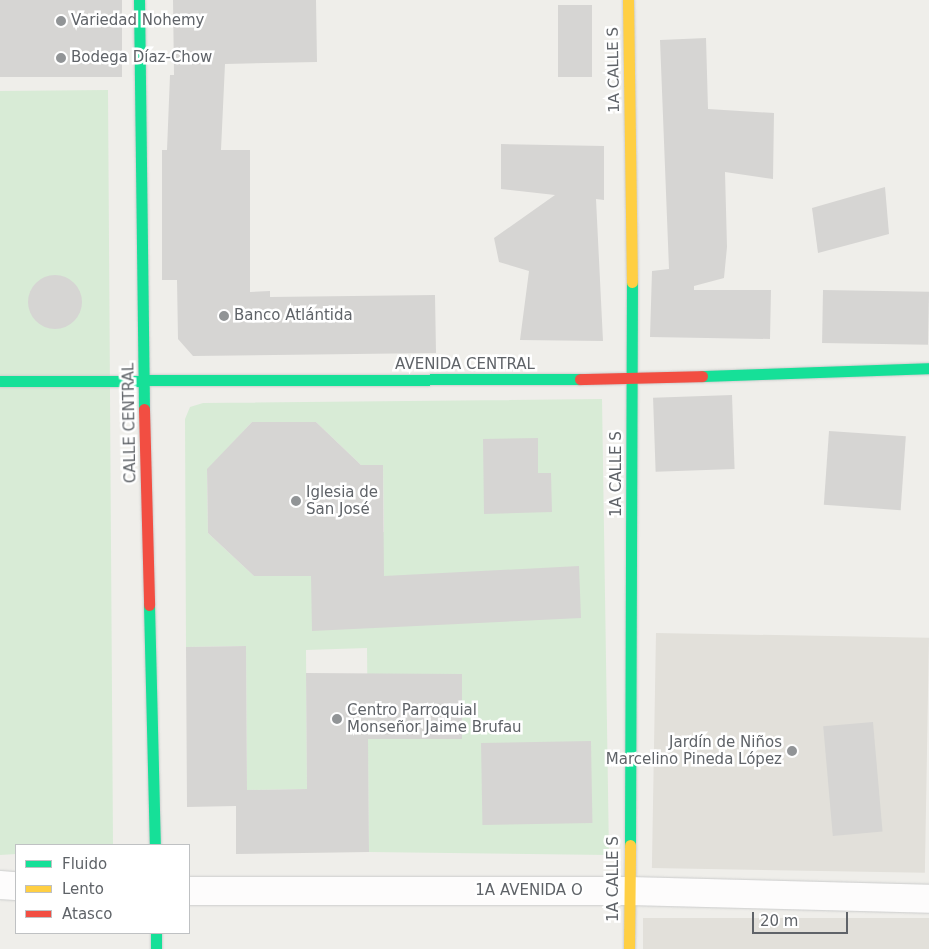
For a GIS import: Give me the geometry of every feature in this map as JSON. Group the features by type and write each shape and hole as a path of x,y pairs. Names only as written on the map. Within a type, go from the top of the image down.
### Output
{"street":[{"name":"CALLE CENTRAL","path":"139,0 143,381 155,844"},
{"name":"1A CALLE S","path":"628,0 633,379 629,949"},
{"name":"AVENIDA CENTRAL","path":"0,381 633,379 929,368"},
{"path":"0,885 15,886"},
{"name":"1A AVENIDA O","path":"190,892 629,891 929,899"},
{"path":"156,934 156,949"}],"shaded area":[{"name":"Jardín de Niños Marcelino Pineda López","path":"656,633 929,638 925,873 652,868"},
{"path":"643,918 929,918 929,949 643,949"}],"green space":[{"path":"108,90 113,844 15,844 15,854 0,855 0,91"},
{"path":"602,399 609,855 369,852 367,648 306,650 307,789 247,790 246,646 186,647 185,419 190,407 203,403","holes":["252,422 316,422 361,465 383,465 384,532 362,533 318,576 254,576 208,533 207,470"]}],"building":[{"path":"0,0 122,0 122,77 0,77"},
{"path":"173,0 316,0 317,62 225,64 221,150 250,150 250,292 270,291 270,297 435,295 436,353 193,356 178,339 177,280 162,280 162,150 167,150 170,75 174,75"},
{"path":"558,5 592,5 592,77 558,77"},
{"path":"706,38 708,109 774,113 773,179 725,172 727,247 724,278 694,286 694,290 771,290 770,339 650,337 652,271 669,269 660,40"},
{"path":"501,144 604,146 604,200 596,199 603,341 520,340 529,271 499,262 494,238 555,195 501,189"},
{"path":"885,187 889,234 818,253 812,208"},
{"path":"55,275 65,277 74,283 80,292 82,302 80,312 74,321 65,327 55,329 45,327 36,321 30,312 28,302 30,292 36,283 45,277"},
{"path":"823,290 929,292 928,345 822,343"},
{"path":"732,395 735,469 656,472 653,398"},
{"path":"252,422 316,422 361,465 383,465 384,576 579,566 581,618 312,631 311,576 254,576 208,533 207,469"},
{"path":"829,431 906,436 901,510 824,505"},
{"path":"538,438 538,473 551,473 552,512 484,514 483,439"},
{"name":"Centro Parroquial Monseñor Jaime Brufau","path":"246,646 247,790 307,789 306,673 462,674 462,739 368,739 369,852 236,854 236,806 187,807 186,647"},
{"path":"873,722 883,832 833,836 823,726"},
{"path":"591,741 592,823 482,825 481,743"}],"traffic: fast":[{"path":"139,0 144,409"},
{"path":"630,845 632,282"},
{"path":"702,376 929,368"},
{"path":"0,381 580,379"},
{"path":"149,605 155,844"},
{"path":"156,934 156,949"}],"traffic: slow":[{"path":"628,0 632,282"},
{"path":"629,949 630,845"}],"traffic: jam":[{"path":"580,379 702,376"},
{"path":"144,409 149,605"}],"place":[{"name":"Variedad Nohemy","path":"61,21"},
{"name":"Bodega Díaz-Chow","path":"61,58"},
{"name":"Banco Atlántida","path":"224,316"},
{"name":"Iglesia de San José","path":"296,501"},
{"name":"Centro Parroquial Monseñor Jaime Brufau","path":"337,719"},
{"name":"Jardín de Niños Marcelino Pineda López","path":"792,751"}]}
